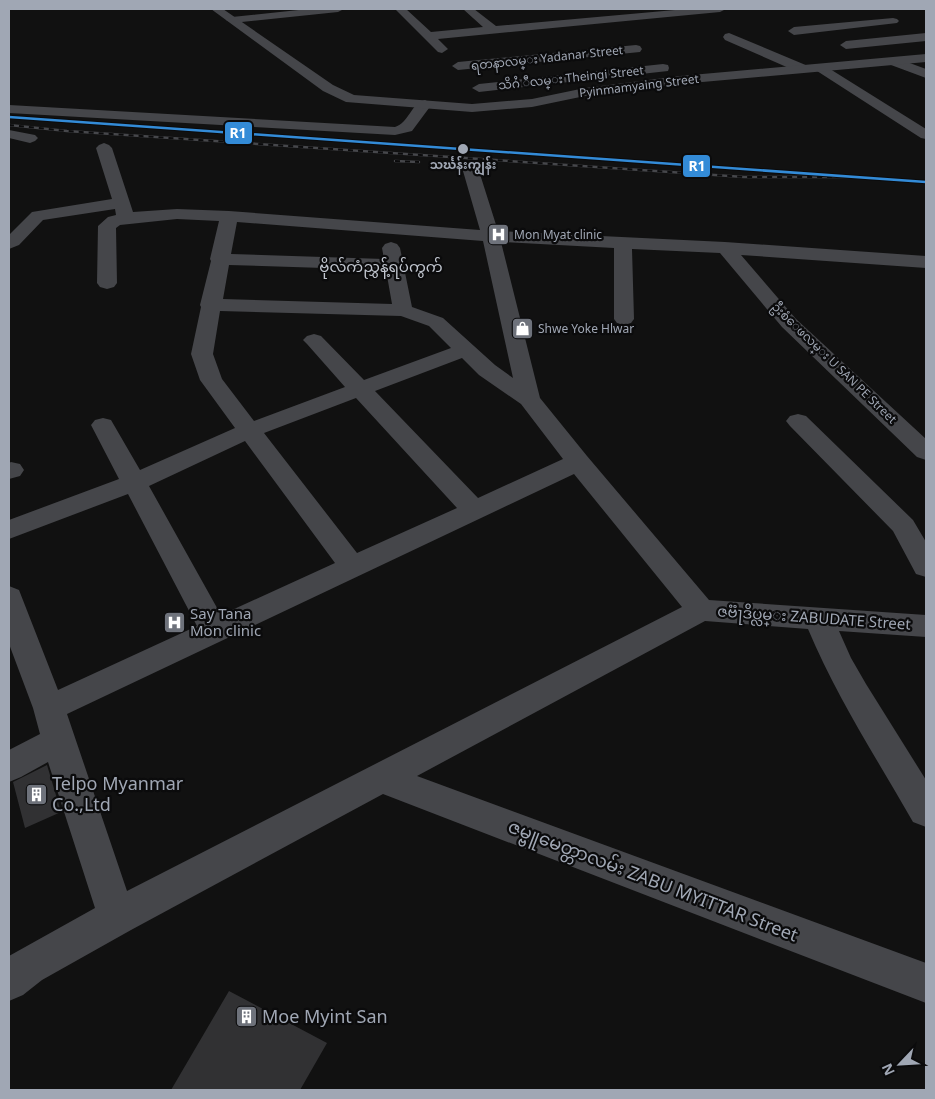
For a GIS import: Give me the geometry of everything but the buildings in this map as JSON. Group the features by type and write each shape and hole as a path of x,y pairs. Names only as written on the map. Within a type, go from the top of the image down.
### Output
{"street":[{"path":"216,9 232,20 338,9"},
{"path":"400,9 429,36 497,107"},
{"path":"468,9 493,30"},
{"path":"639,9 650,16"},
{"path":"429,36 720,9"},
{"path":"869,12 926,32"},
{"name":"Pyinmamyaing Street","path":"232,20 328,88 351,99 472,108 532,103 585,92 680,80 926,58"},
{"path":"596,21 680,80"},
{"path":"794,31 901,24"},
{"path":"729,37 803,69"},
{"path":"846,45 926,37"},
{"name":"ရတနာလမ္း Yadanar Street","path":"458,66 636,49"},
{"path":"896,62 926,74"},
{"name":"သိဂႆ ီလမ္း Theingi Street","path":"479,88 663,68"},
{"path":"822,68 926,135"},
{"path":"9,109 395,131 407,128 425,104"},
{"path":"9,134 30,138"},
{"path":"104,148 123,210"},
{"path":"471,171 491,236 529,399"},
{"path":"107,283 107,226 123,210"},
{"path":"9,220 123,210 491,236 725,248 926,262"},
{"path":"9,244 38,216"},
{"path":"228,216 202,354 211,380 352,566"},
{"path":"388,228 403,310"},
{"path":"623,244 624,319"},
{"name":"ဦးစံေဖလမ္း U SAN PE Street","path":"725,248 789,323 926,452"},
{"path":"219,259 394,265"},
{"path":"9,982 28,966 117,917 701,610 578,462 529,399 486,370 436,322 403,310 210,305"},
{"path":"314,340 473,509"},
{"path":"9,530 135,482 248,431 465,350"},
{"path":"798,421 904,526 926,567"},
{"path":"103,425 215,631"},
{"path":"49,708 473,509 578,462"},
{"path":"9,597 21,636 49,708 117,917"},
{"name":"ဇဗၱႃဒိပ္လမ္း ZABUDATE Street","path":"701,610 926,626"},
{"path":"819,618 837,661 926,811"},
{"path":"9,767 58,740"},
{"name":"ဇမ္ဗူမေတ္တာလမ်း ZABU MYITTAR Street","path":"380,778 926,983"}],"railway":[{"path":"9,125 67,131 744,177 859,177"},
{"path":"395,161 419,162"}],"transit line":[{"name":"R1","path":"9,117 926,182"}],"place":[{"name":"သင်္ဃန်းကျွန်း","path":"463,149"},
{"name":"Mon Myat clinic","path":"498,235"},
{"name":"Shwe Yoke Hlwar","path":"522,329"},
{"name":"Say Tana Mon clinic","path":"174,623"},
{"name":"Telpo Myanmar Co.,Ltd","path":"36,794"},
{"name":"Moe Myint San","path":"246,1017"}],"district":[{"name":"ဗိုလ်ကံညွှန့်ရပ်ကွက်","path":"381,267"}]}
